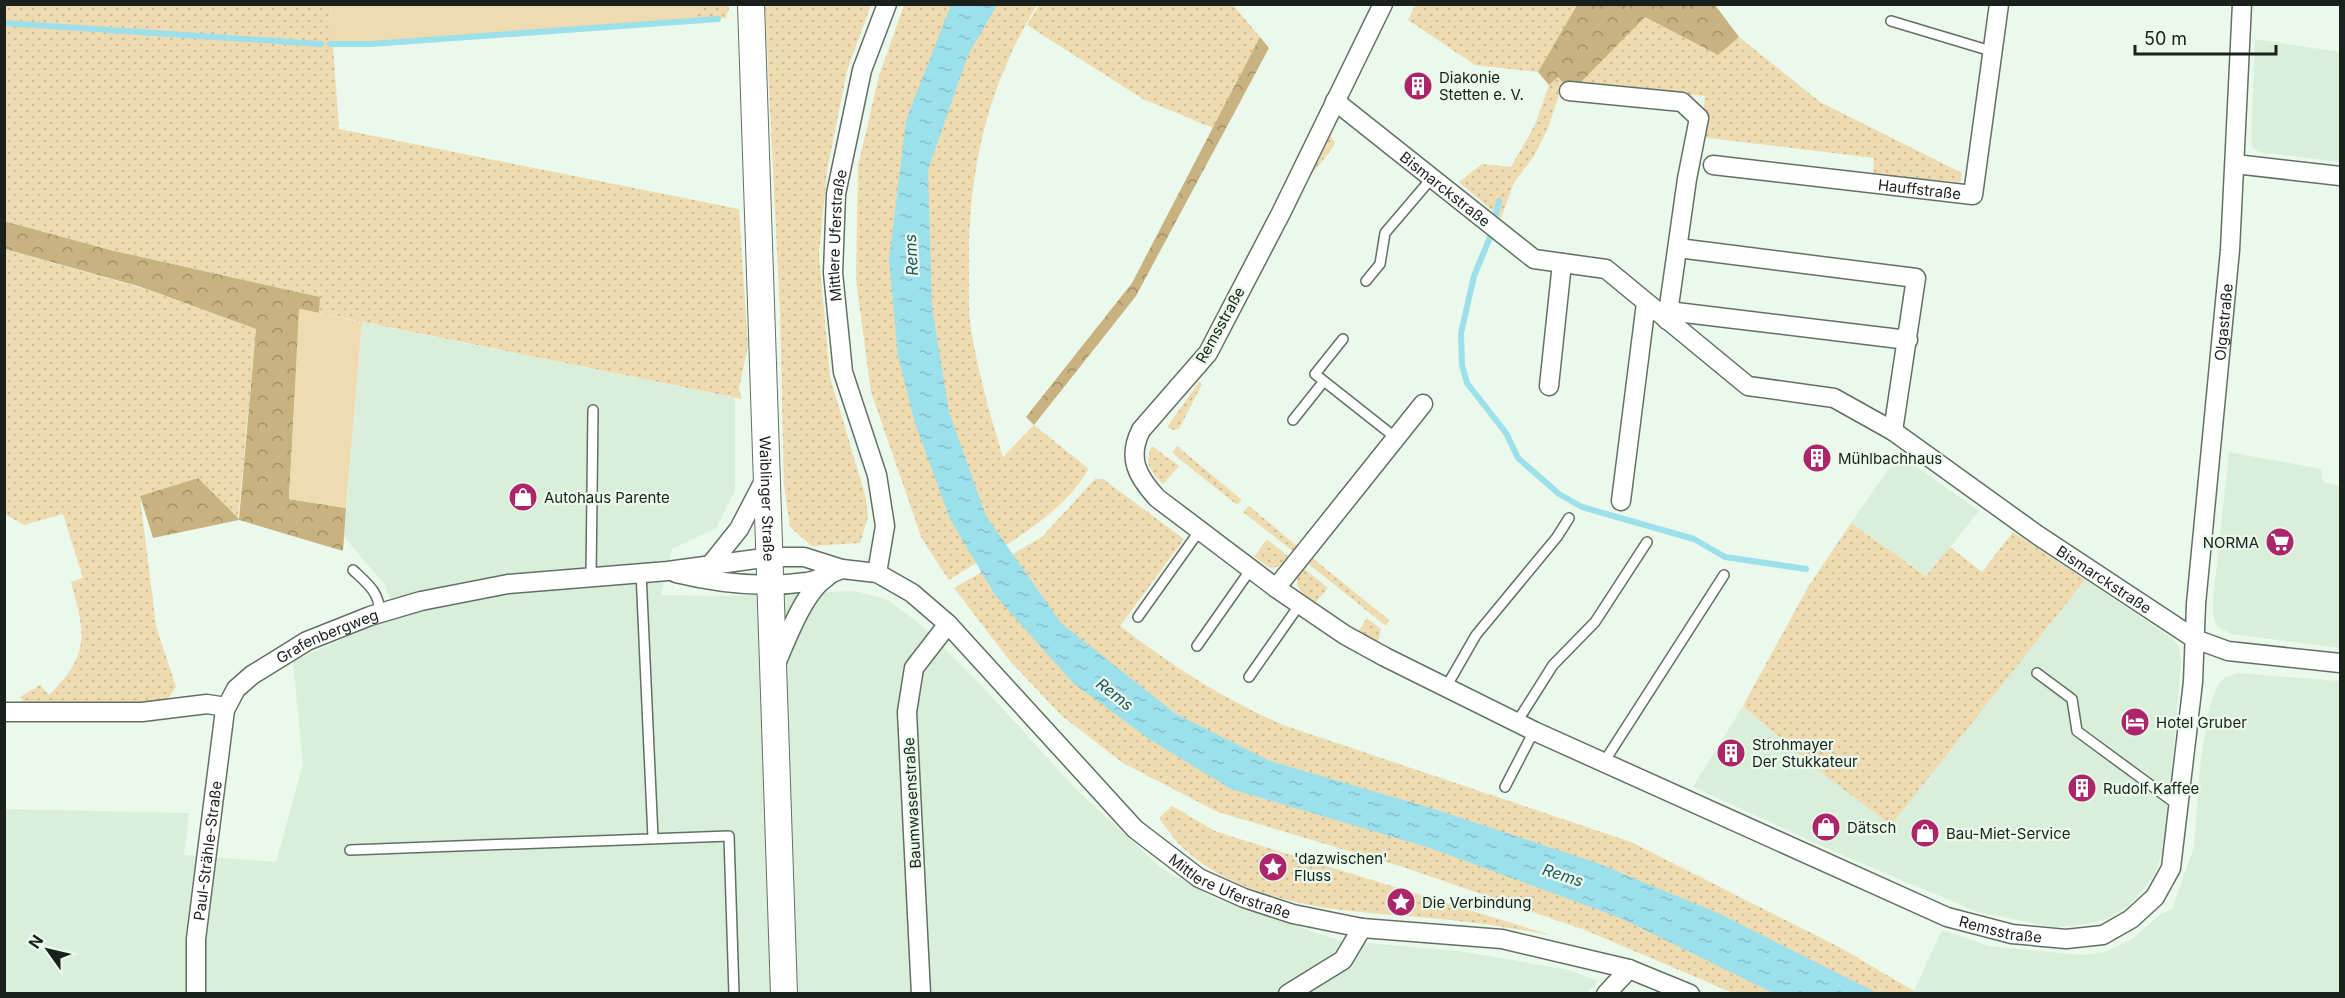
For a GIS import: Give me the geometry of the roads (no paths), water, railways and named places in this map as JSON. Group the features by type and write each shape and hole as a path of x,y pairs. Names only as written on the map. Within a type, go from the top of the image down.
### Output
{"main road":[{"name":"Waiblinger Straße","path":"751,4 784,993"}],"street":[{"name":"Mittlere Uferstraße","path":"878,573 885,526 877,475 843,372 833,273 836,194 862,70 886,4"},
{"name":"Remsstraße","path":"1383,4 1208,353 1141,430 1136,441 1134,462 1144,484 1157,498 1276,588 1345,635 1445,689 1947,917 2012,934 2066,939 2103,935 2132,919 2156,897 2171,868 2193,682 2195,639"},
{"name":"Hauffstraße","path":"1713,165 1973,195 1999,4"},
{"name":"Olgastraße","path":"2195,639 2196,604 2226,300 2242,4"},
{"path":"1569,91 1682,102 1699,118 1686,179 1668,316 1908,340"},
{"name":"Bismarckstraße","path":"1335,101 1534,259 1606,269 1646,303 1668,316 1748,386 1834,398 1893,431 2045,540 2195,639 2228,651 2340,663"},
{"path":"2235,164 2340,176"},
{"path":"1678,248 1916,278 1893,431"},
{"path":"1548,386 1562,263"},
{"path":"1621,501 1646,303"},
{"path":"1276,588 1424,404"},
{"path":"711,564 739,529 767,475"},
{"name":"Mittlere Uferstraße","path":"770,556 804,557 842,569 878,573 912,593 948,624 1135,829 1200,878 1244,898 1293,914 1362,928 1502,939 1629,969 1690,993"},
{"name":"Grafenbergweg","path":"226,707 236,689 270,662 307,640 380,613 421,601 508,584 668,571 770,556"},
{"path":"774,670 792,626 819,582 842,569"},
{"name":"Mittlere Uferstraße","path":"771,584 808,582 842,569"},
{"name":"Grafenbergweg","path":"668,571 700,579 771,584"},
{"name":"Baumwasenstraße","path":"921,993 907,712 914,668 948,624"},
{"path":"4,712 142,712 207,704 226,707"},
{"name":"Paul-Strähle-Straße","path":"196,993 196,939 226,707"},
{"path":"1288,993 1343,960 1362,928"},
{"path":"1606,993 1629,969"}],"lane":[{"path":"1891,21 1991,51"},
{"path":"1366,281 1380,264 1385,232 1431,179"},
{"path":"1343,339 1315,374 1396,438"},
{"path":"1293,420 1324,381"},
{"path":"591,577 593,410"},
{"path":"1445,689 1476,635 1557,537 1569,518"},
{"path":"1137,617 1200,530"},
{"path":"1517,723 1553,665 1595,622 1647,542"},
{"path":"1197,646 1251,569"},
{"path":"353,570 374,590 379,600 380,613"},
{"path":"641,572 653,838"},
{"path":"1604,762 1724,575"},
{"path":"1249,677 1300,604"},
{"path":"2037,673 2072,699 2077,731 2179,806"},
{"path":"1505,787 1534,731"},
{"path":"351,850 729,836 734,993"}],"water":[{"name":"Rems","path":"951,5 997,5 968,55 928,170 932,307 949,412 986,516 1061,623 1176,714 1270,761 1434,809 1597,863 1720,914 1877,993 1773,993 1623,919 1430,848 1231,789 1149,739 1073,683 995,595 950,519 915,423 898,356 889,260 906,120"}],"waterway":[{"path":"330,44 371,44 718,19"},
{"path":"4,23 321,44"},
{"path":"1499,201 1490,237 1474,276 1461,333 1462,365 1467,383 1506,433 1518,458 1559,494 1582,507 1694,539 1725,557 1806,569"}],"place":[{"name":"Diakonie Stetten e. V.","path":"1418,86"},
{"name":"Mühlbachhaus","path":"1817,458"},
{"name":"Autohaus Parente","path":"523,497"},
{"name":"NORMA","path":"2280,542"},
{"name":"Hotel Gruber","path":"2135,722"},
{"name":"Strohmayer Der Stukkateur","path":"1731,753"},
{"name":"Rudolf Kaffee","path":"2082,788"},
{"name":"Dätsch","path":"1826,827"},
{"name":"Bau-Miet-Service","path":"1925,833"},
{"name":"'dazwischen' Fluss","path":"1273,867"},
{"name":"Die Verbindung","path":"1401,902"}]}
